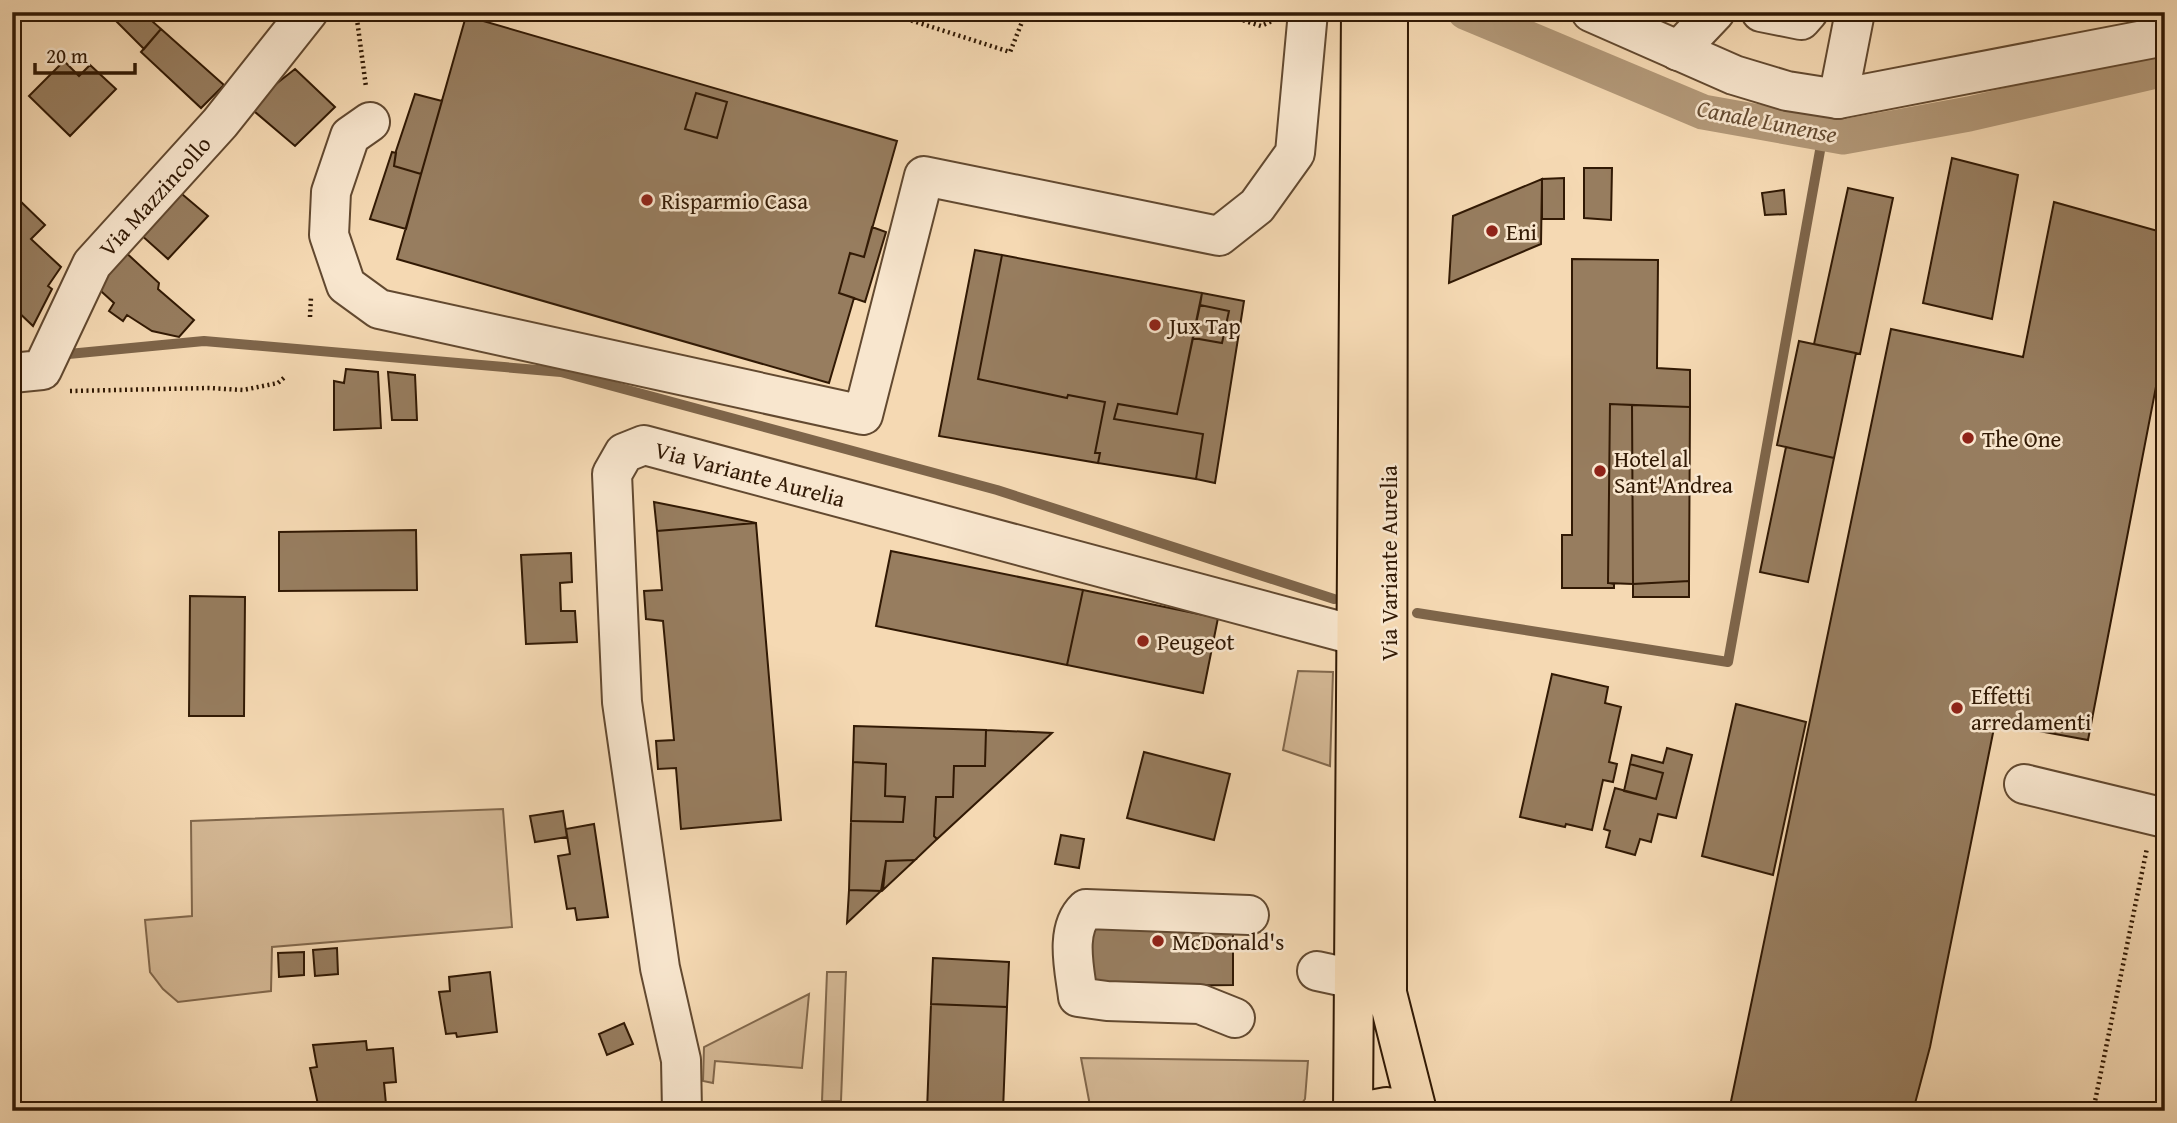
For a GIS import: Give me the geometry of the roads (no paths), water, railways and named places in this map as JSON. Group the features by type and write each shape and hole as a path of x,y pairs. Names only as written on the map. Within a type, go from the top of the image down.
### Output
{"main road":[{"name":"Via Variante Aurelia","path":"1353,1111 1358,636 1375,19"},
{"name":"Via Variante Aurelia","path":"1375,19 1387,993 1418,1111"},
{"path":"1366,1111 1387,1107 1405,1111"}],"street":[{"name":"Via Mazzincollo","path":"45,369 92,264 220,123 308,12"},
{"path":"1591,12 1734,75 1787,91 1839,99 2165,36"},
{"path":"1678,51 1715,12"},
{"path":"1760,12 1801,20 1808,12"},
{"path":"1839,99 1855,12"},
{"path":"370,122 350,136 331,191 329,235 346,285 379,309 863,415 924,176 1219,236 1257,206 1295,153 1294,15"},
{"name":"Via Variante Aurelia","path":"682,1111 681,1060 660,968 622,702 612,474 624,453 644,444 1358,636"},
{"path":"2024,784 2156,832"},
{"path":"1235,1018 1200,1004 1107,1001 1078,997 1073,955 1074,931 1079,916 1086,909 1249,915"},
{"path":"1317,971 1354,979"}],"waterway":[{"name":"Canale Lunense","path":"1465,12 1703,112 1843,137 1969,114 2165,69"},
{"path":"1417,613 1728,662 1823,134"},
{"path":"58,355 204,341 561,372 997,490 1334,599"}],"place":[{"name":"Risparmio Casa","path":"647,200"},
{"name":"Eni","path":"1492,231"},
{"name":"Jux Tap","path":"1155,325"},
{"name":"The One","path":"1968,438"},
{"name":"Hotel al Sant'Andrea","path":"1600,471"},
{"name":"Peugeot","path":"1143,641"},
{"name":"Effetti arredamenti","path":"1957,708"},
{"name":"McDonald's","path":"1158,941"}]}
